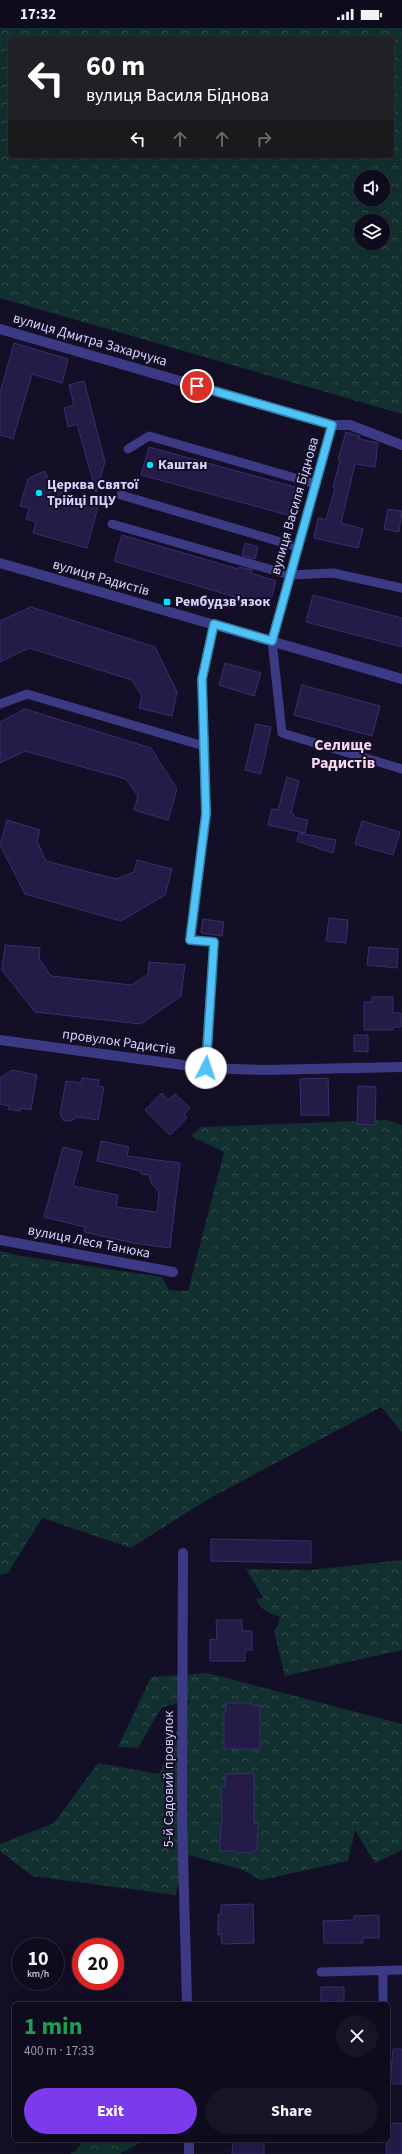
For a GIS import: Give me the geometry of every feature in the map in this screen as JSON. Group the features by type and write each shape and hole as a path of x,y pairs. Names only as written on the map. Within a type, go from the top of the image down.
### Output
{"street":[{"name":"вулиця Дмитра Захарчука","path":"0,328 332,425 350,425 402,445"},
{"name":"вулиця Радистів","path":"0,563 402,679"},
{"name":"провулок Радистів","path":"0,1040 206,1068 264,1070 402,1066"},
{"name":"вулиця Леся Танюка","path":"0,1240 173,1272"},
{"name":"5-й Садовий провулок","path":"183,1553 182,1817 187,2002"},
{"path":"189,2142 190,2154"}],"lane":[{"name":"вулиця Василя Біднова","path":"272,641 332,425"},
{"path":"128,449 149,436 316,484"},
{"path":"121,495 298,547"},
{"path":"112,524 290,575 333,573 402,588"},
{"path":"206,1068 214,942 190,940 206,814 202,679 214,624"},
{"path":"272,641 282,733 402,769"},
{"path":"0,704 26,694 204,746"},
{"path":"321,1972 402,1970"},
{"path":"383,2002 384,1971"}],"green space":[{"path":"0,28 402,28 402,414 0,298"},
{"path":"386,1120 402,1125 402,1432 381,1407 210,1498 131,1548 42,1518 8,1573 0,1575 0,1251 21,1256 162,1277 169,1290 188,1291 224,1152 191,1136 201,1127"},
{"path":"402,1560 402,1650 285,1676 274,1631 278,1625 280,1617 265,1610 257,1602 256,1598 264,1599 246,1569 310,1570"},
{"path":"207,1673 402,1724 402,1850 375,1863 355,1830 348,1861 261,1880 243,1870 189,1855 175,1895 32,1876 0,1851 0,1844 54,1823 98,1763 159,1774 190,1700 162,1707 138,1748 118,1747 151,1677"},
{"path":"82,2142 141,2142 120,2154 70,2154 76,2151"}],"building":[{"path":"14,343 68,359 62,383 32,374 13,439 0,435 0,393"},
{"path":"84,381 105,462 96,492 77,424 68,427 64,408 74,405 69,385"},
{"path":"346,432 360,436 359,439 378,443 375,467 355,464 341,523 363,529 358,548 314,538 318,518 326,520 335,488 333,487 340,461 338,460"},
{"path":"149,447 302,489 295,517 141,475"},
{"path":"44,471 56,491 99,503 87,548 33,533 36,522 26,519 29,508 20,506 28,479"},
{"path":"388,509 402,511 399,532 384,529"},
{"path":"122,535 238,569 239,567 252,570 251,573 276,581 269,607 114,561"},
{"path":"245,543 258,547 255,559 242,555"},
{"path":"313,595 402,618 402,647 306,622"},
{"path":"31,607 155,647 177,692 172,716 139,708 142,696 132,680 29,648 0,662 0,621"},
{"path":"225,663 261,673 254,696 219,685"},
{"path":"302,685 380,706 372,736 294,715"},
{"path":"25,709 151,748 177,789 168,820 134,810 138,796 126,779 25,751 0,763 0,722"},
{"path":"256,724 271,727 261,774 245,770"},
{"path":"287,777 299,781 291,813 294,814 293,817 308,820 305,833 268,825 272,809 278,810"},
{"path":"7,820 40,830 37,841 46,861 116,879 134,872 137,860 172,869 165,895 121,921 25,894 0,845"},
{"path":"362,821 400,832 393,855 355,844"},
{"path":"299,833 336,840 333,853 297,841"},
{"path":"329,918 348,920 346,943 326,941"},
{"path":"203,919 224,922 222,936 201,933"},
{"path":"5,945 40,948 39,959 51,976 132,985 148,974 149,962 185,965 181,996 141,1024 35,1012 2,970"},
{"path":"369,947 398,949 397,968 367,965"},
{"path":"372,997 393,997 393,1013 401,1013 401,1027 393,1027 393,1030 364,1030 364,1002 372,1002"},
{"path":"354,1035 368,1035 368,1052 354,1051"},
{"path":"12,1070 37,1075 31,1110 21,1108 20,1111 8,1109 9,1106 0,1104 0,1078"},
{"path":"82,1078 99,1080 98,1086 104,1087 98,1120 77,1117 70,1121 64,1121 60,1114 66,1081 81,1083"},
{"path":"328,1078 329,1115 301,1115 300,1079"},
{"path":"358,1086 376,1087 375,1125 357,1124"},
{"path":"162,1093 168,1100 175,1094 190,1108 184,1115 187,1118 170,1135 145,1110"},
{"path":"101,1141 129,1147 127,1156 180,1163 170,1248 133,1243 84,1232 85,1227 44,1217 63,1147 82,1152 73,1186 118,1195 116,1207 157,1212 159,1192 152,1184 149,1175 141,1174 141,1171 97,1161"},
{"path":"211,1539 311,1541 311,1563 211,1561"},
{"path":"216,1620 242,1620 242,1631 252,1631 252,1650 245,1650 245,1661 210,1661 210,1639 217,1640"},
{"path":"226,1703 252,1703 252,1706 260,1705 260,1749 224,1749 224,1712 226,1712"},
{"path":"254,1773 254,1823 258,1823 257,1850 254,1850 254,1852 235,1853 235,1851 220,1851 222,1823 221,1787 225,1787 226,1774"},
{"path":"253,1904 254,1943 222,1944 221,1934 218,1935 218,1914 221,1914 221,1905"},
{"path":"379,1915 379,1938 363,1938 363,1943 324,1943 323,1921 354,1920 354,1916"},
{"path":"321,1987 344,1987 344,2002 321,2002"},
{"path":"393,2049 402,2049 402,2084 390,2084"},
{"path":"402,2123 402,2154 386,2154 387,2142 390,2142 390,2124"},
{"path":"233,2142 264,2142 264,2154 232,2154"}],"place":[{"name":"Каштан","path":"150,465"},
{"name":"Церква Святої Трійці ПЦУ","path":"39,493"},
{"name":"Рембудзв'язок","path":"167,602"}],"district":[{"name":"Селище Радистів","path":"343,754"}],"route":[{"path":"197,386 332,425 272,641 214,624 202,679 206,814 190,940 214,942 206,1068"}]}
